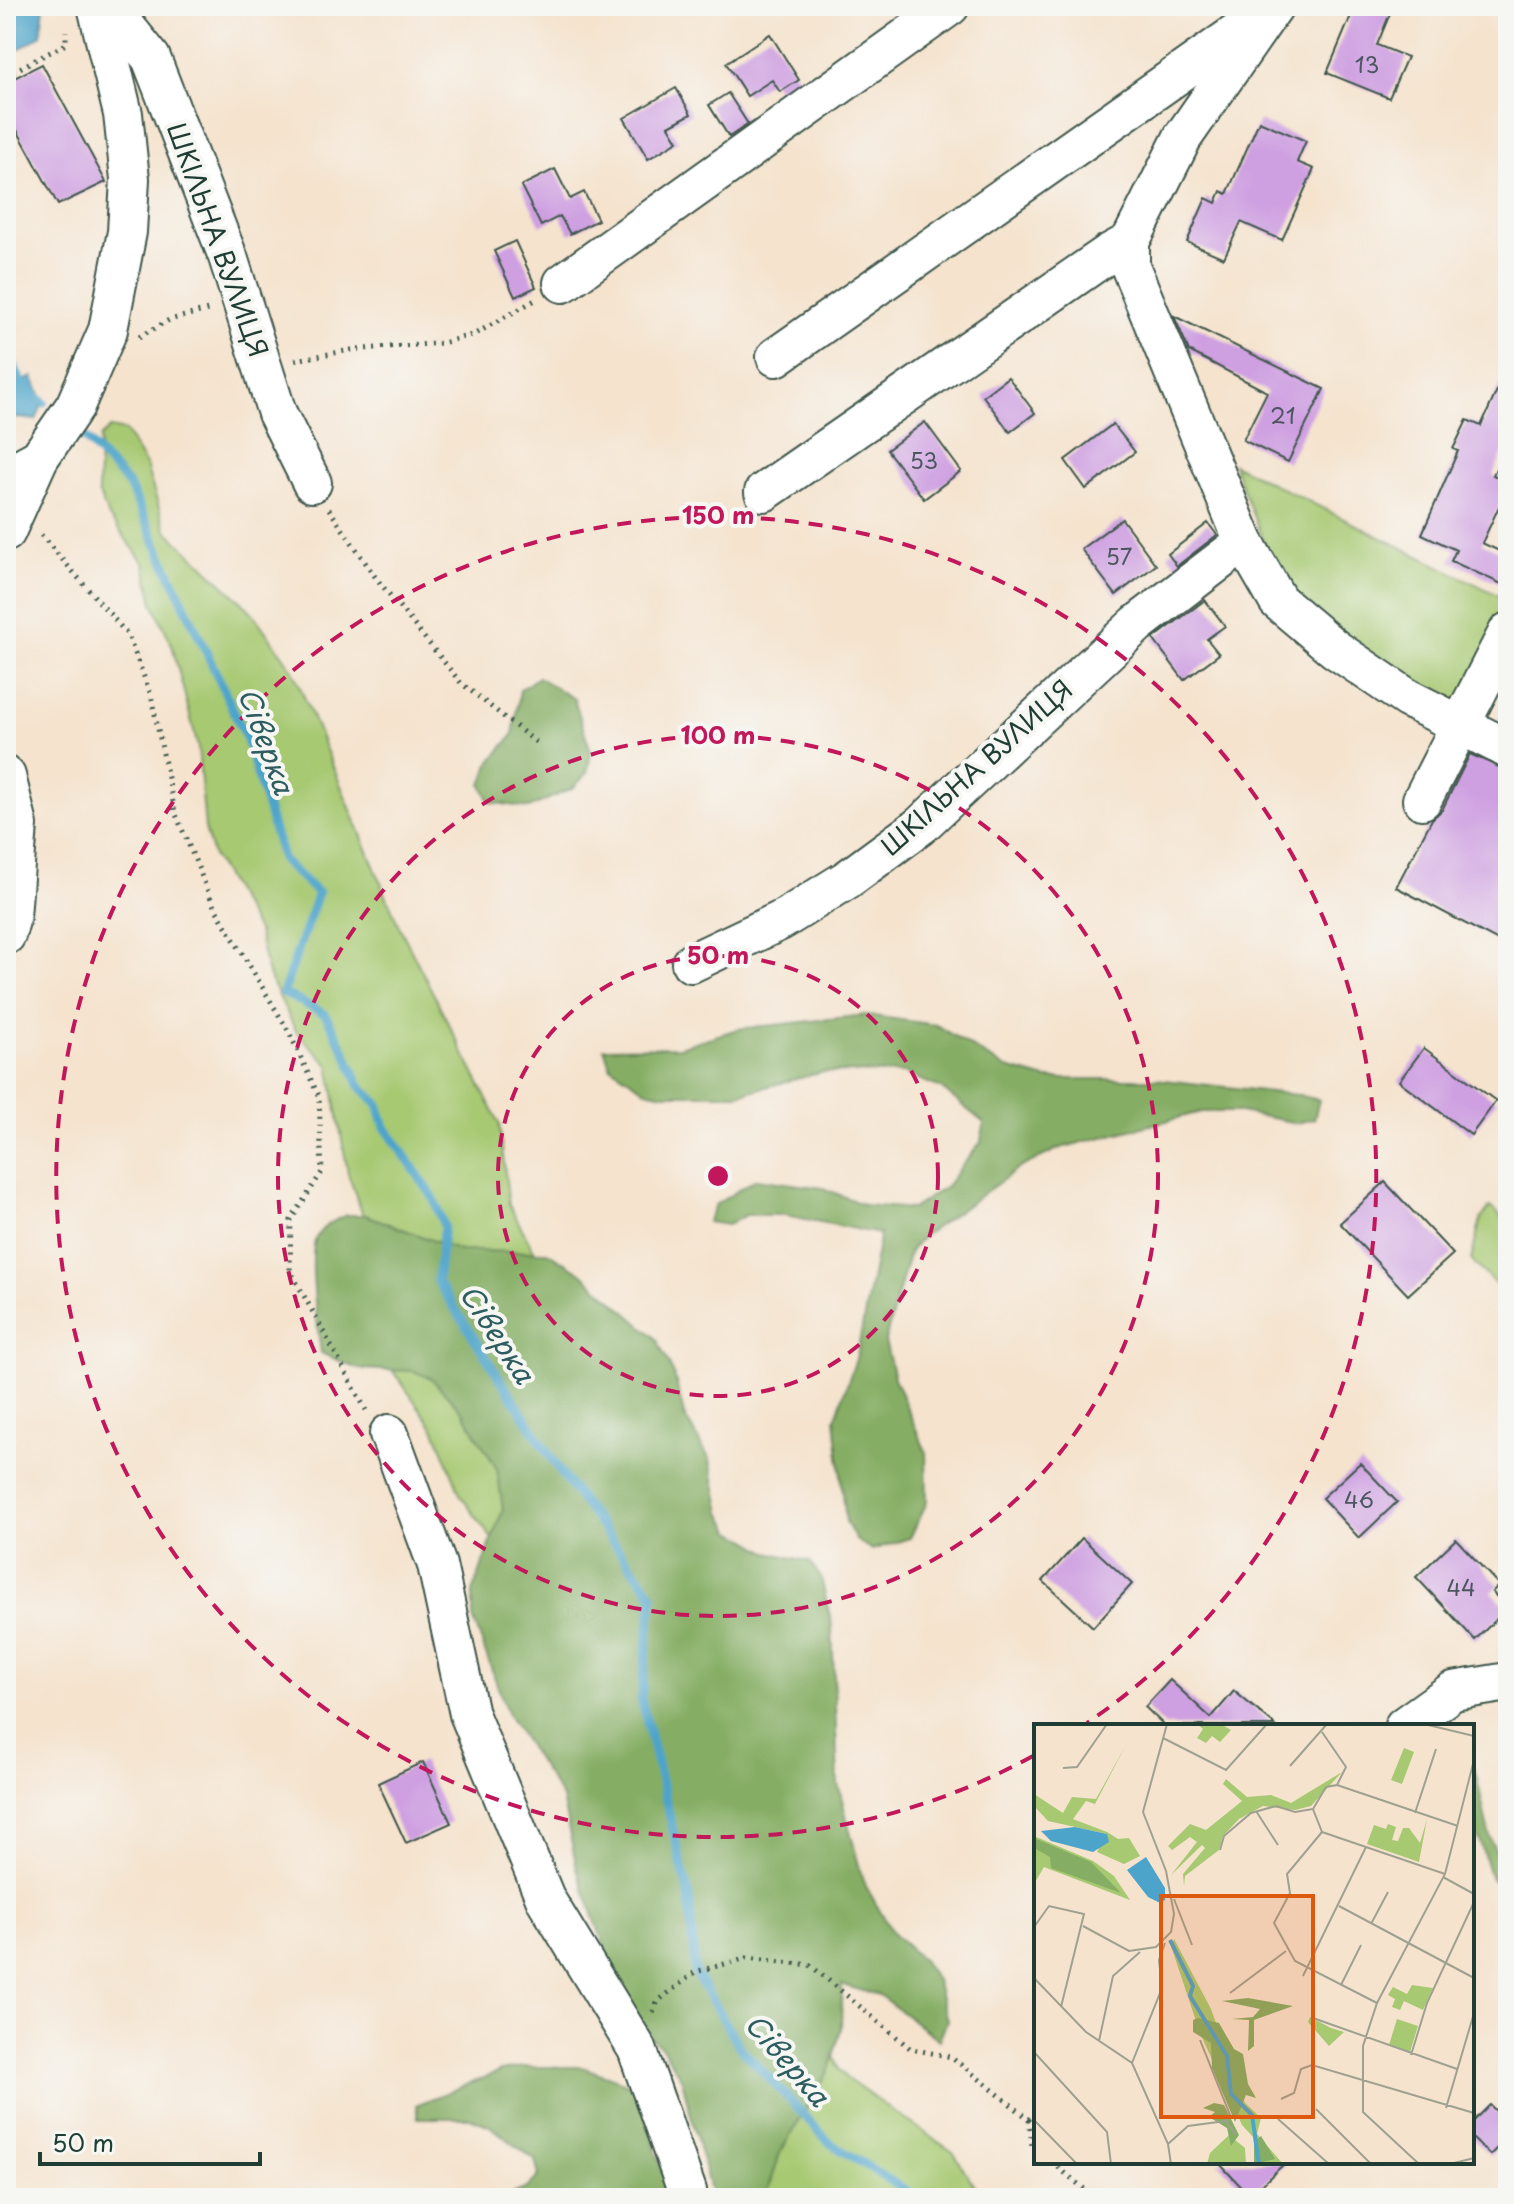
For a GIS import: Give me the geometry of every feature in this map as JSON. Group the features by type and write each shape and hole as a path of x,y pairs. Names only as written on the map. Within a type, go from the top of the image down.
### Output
{"street":[{"name":"ШКІЛЬНА ВУЛИЦЯ","path":"109,6 151,58 228,257 277,413 312,483"},
{"path":"563,283 950,6"},
{"path":"1274,6 1183,137 1130,242 1130,266 1244,542 1278,601 1323,639 1407,698 1508,749"},
{"path":"776,357 1274,6"},
{"name":"ШКІЛЬНА ВУЛИЦЯ","path":"10,506 75,406 96,362 108,330 127,232 130,179 123,114 82,12"},
{"path":"764,492 1108,254 1130,242"},
{"name":"ШКІЛЬНА ВУЛИЦЯ","path":"691,963 782,920 848,879 920,826 1137,624 1244,542"},
{"path":"1422,800 1508,632"},
{"path":"6,776 18,825 11,917 6,935"},
{"path":"389,1434 437,1565 469,1714 546,1900 637,2049 687,2191 682,2198"},
{"path":"1407,1724 1453,1691 1508,1682"}],"path":[{"path":"6,75 66,44 82,12"},
{"path":"262,366 351,350 453,340 475,334 563,283"},
{"path":"96,362 169,320 212,309 250,325"},
{"path":"312,483 376,578 461,683 537,743"},
{"path":"10,506 128,635 151,695 175,812 214,906 289,1032 319,1097 322,1172 291,1220 290,1270 361,1406 389,1434"},
{"path":"637,2049 658,2001 695,1972 747,1958 810,1965 911,2049 952,2057 1029,2119 1034,2148"},
{"path":"1029,2119 1034,2117"},
{"path":"1054,2164 1095,2198"}],"green space":[{"path":"110,428 125,431 146,466 166,530 251,611 293,670 398,924 499,1123 509,1205 555,1289 784,1954 839,2069 847,2079 953,2152 982,2198 772,2198 741,2110 497,1546 461,1496 435,1430 389,1365 387,1281 348,1174 329,1065 297,1033 268,974 258,932 213,856 205,828 198,747 172,645 153,603 145,564 109,517 98,492 100,437"},
{"path":"1233,464 1508,600 1459,700 1447,703 1344,639 1290,591 1262,538"},
{"path":"538,677 574,699 591,752 587,773 573,788 529,808 490,802 482,785 489,764 513,735 520,690"},
{"path":"866,1015 936,1025 1004,1067 1046,1079 1155,1079 1319,1100 1314,1119 1297,1123 1240,1112 1201,1112 1060,1148 1021,1167 922,1237 910,1251 885,1341 894,1378 926,1452 927,1502 910,1538 872,1550 856,1540 846,1522 835,1419 856,1359 880,1234 785,1215 746,1215 728,1225 707,1222 715,1205 756,1179 823,1188 864,1205 912,1209 946,1186 981,1142 984,1123 941,1088 904,1073 823,1072 739,1094 664,1094 646,1090 610,1066 604,1048 679,1047 738,1029"},
{"path":"1490,1207 1508,1222 1508,1297 1471,1260 1481,1219"},
{"path":"346,1215 366,1215 460,1251 547,1252 580,1272 656,1338 674,1374 684,1415 710,1460 721,1512 731,1530 768,1552 810,1562 821,1578 832,1625 838,1784 863,1881 893,1934 921,1959 936,1980 947,2020 939,2040 879,1995 842,1985 841,2029 829,2070 780,2153 766,2198 712,2198 682,2080 662,2047 632,2022 606,1986 605,1948 577,1868 562,1798 508,1715 473,1618 473,1592 503,1509 497,1469 463,1412 431,1378 413,1371 358,1369 321,1353 314,1294 314,1247 322,1230"},
{"path":"1474,1768 1493,1845 1508,1870 1508,1890 1491,1879 1474,1828"},
{"path":"523,2067 582,2067 627,2083 640,2096 670,2198 502,2198 527,2188 539,2176 535,2160 490,2126 470,2118 418,2118 416,2105 501,2071"}],"water":[{"path":"6,6 44,6 41,35 6,58"},
{"path":"33,377 43,402 36,420 12,417 13,385"}],"building":[{"path":"1355,6 1393,6 1377,45 1407,57 1389,98 1327,73"},
{"path":"770,34 799,80 780,92 772,80 747,96 726,63"},
{"path":"42,64 106,182 58,205 6,110 6,82"},
{"path":"676,88 691,114 669,126 678,141 648,159 624,118"},
{"path":"728,93 748,124 729,137 709,105"},
{"path":"1259,121 1306,141 1297,162 1314,169 1282,240 1241,222 1224,258 1187,242 1206,198 1216,203 1221,191 1227,194"},
{"path":"555,169 570,199 584,192 598,220 570,234 560,216 541,226 521,186"},
{"path":"515,241 536,287 515,297 494,251"},
{"path":"1174,316 1324,389 1288,462 1243,440 1267,392 1189,351"},
{"path":"1508,366 1508,443 1493,475 1508,482 1508,487 1482,543 1508,555 1508,587 1451,561 1456,550 1422,534 1458,451 1453,449 1467,420 1481,426"},
{"path":"1008,377 1035,413 1010,432 983,396"},
{"path":"925,422 961,471 924,499 887,450"},
{"path":"1113,424 1135,452 1086,489 1065,460"},
{"path":"1122,519 1156,565 1116,595 1081,549"},
{"path":"1208,523 1217,535 1177,566 1168,554"},
{"path":"1205,600 1225,626 1207,639 1219,654 1184,680 1153,639"},
{"path":"1470,754 1508,771 1508,921 1498,941 1396,887 1432,819 1442,810"},
{"path":"1424,1048 1496,1101 1471,1135 1399,1081"},
{"path":"1385,1182 1453,1254 1408,1295 1340,1223"},
{"path":"1360,1463 1397,1502 1359,1538 1322,1498"},
{"path":"1082,1538 1132,1584 1093,1627 1043,1581"},
{"path":"1456,1539 1499,1585 1492,1592 1508,1608 1475,1640 1416,1577"},
{"path":"1170,1680 1211,1718 1234,1691 1274,1724 1163,1724 1145,1707"},
{"path":"423,1762 451,1823 406,1843 378,1783"},
{"path":"1490,2105 1508,2123 1508,2137 1490,2155 1474,2140 1474,2121"},
{"path":"1220,2164 1284,2164 1250,2196"}],"waterway":[{"name":"Сіверка","path":"6,346 21,382 44,403"},
{"name":"Сіверка","path":"82,435 129,485 247,740 283,861 318,893 283,993 325,1014 359,1085 378,1104 385,1127 433,1197 444,1226 437,1281 563,1476 653,1595 641,1698 689,1896 695,1972 739,2046 830,2143 907,2191 908,2198"}]}
